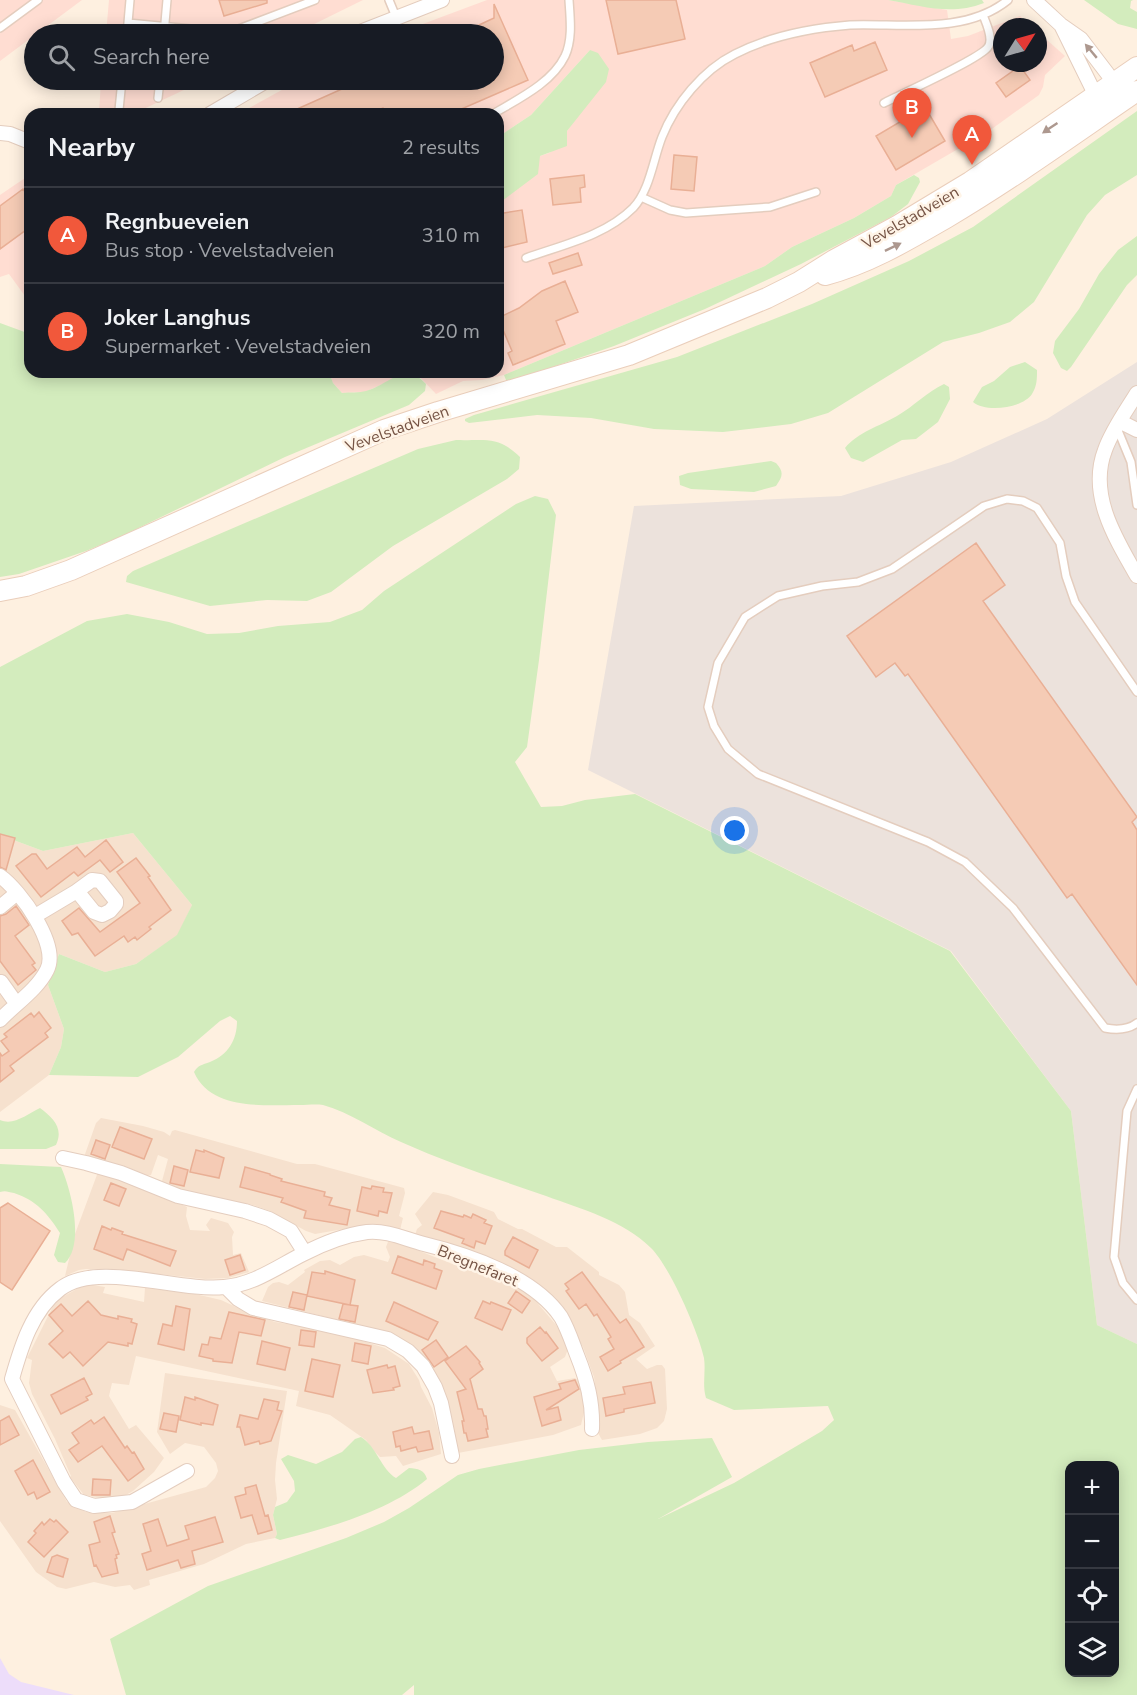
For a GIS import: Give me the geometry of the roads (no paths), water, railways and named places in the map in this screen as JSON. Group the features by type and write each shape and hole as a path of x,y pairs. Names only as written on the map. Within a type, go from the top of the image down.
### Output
{"main road":[{"name":"Vevelstadveien","path":"0,591 35,583 71,570 384,430 629,355 692,331 800,282 970,182 1137,67"},
{"name":"Vevelstadveien","path":"800,282 837,272 930,228 1011,178 1137,91"}],"street":[{"path":"379,24 442,0"},
{"path":"1034,0 1061,25 1081,39 1098,60 1114,83 1116,105"},
{"path":"1061,25 1098,95 1116,105"},
{"path":"220,108 251,90"},
{"path":"1,131 24,140"},
{"path":"1137,393 1105,450 1100,483 1102,501 1118,544 1137,576"},
{"path":"1119,425 1137,430"},
{"path":"0,876 35,916 43,929 49,954 48,968 39,983 0,1020"},
{"path":"35,916 77,891"},
{"path":"0,906 17,893"},
{"path":"1,982 16,1003"},
{"path":"63,1158 86,1162 121,1173 178,1196 269,1219 291,1231 305,1253"},
{"name":"Bregnefaret","path":"187,1471 132,1502 94,1506 76,1500 6,1381 33,1321 60,1288 97,1276 196,1288 225,1287 254,1281 330,1242 367,1232 389,1233 444,1248 508,1273 550,1304 567,1329 590,1392 592,1429"},
{"path":"225,1287 238,1299 253,1308 388,1339 408,1351 423,1366 435,1387 441,1403 452,1456"}],"lane":[{"path":"0,28 38,0"},
{"path":"130,0 128,23 132,24"},
{"path":"164,24 166,0"},
{"path":"252,24 315,0"},
{"path":"389,0 396,17"},
{"path":"504,108 553,74 566,55 571,27 569,0"},
{"path":"526,258 602,230 633,208 641,197 662,136 676,111 703,77 735,54 764,42 823,28 955,22 991,12 1008,0"},
{"path":"884,103 988,48 991,40 983,15"},
{"path":"119,108 121,90"},
{"path":"158,98 159,90"},
{"path":"641,197 663,207 686,213 770,207 816,192"},
{"path":"1119,425 1131,462 1137,505"},
{"path":"1137,692 1075,602 1066,576 1060,543 1037,508 1023,501 1007,499 984,506 892,568 858,582 822,586 778,596 745,617 718,663 708,707 714,726 728,749 758,774 928,842 965,862 1013,908 1105,1028 1115,1030 1137,1023"},
{"path":"1137,1089 1127,1112 1114,1257 1123,1283 1137,1300"}],"place":[{"name":"Joker Langhus","path":"912,138"},
{"name":"Regnbueveien","path":"972,165"}]}
